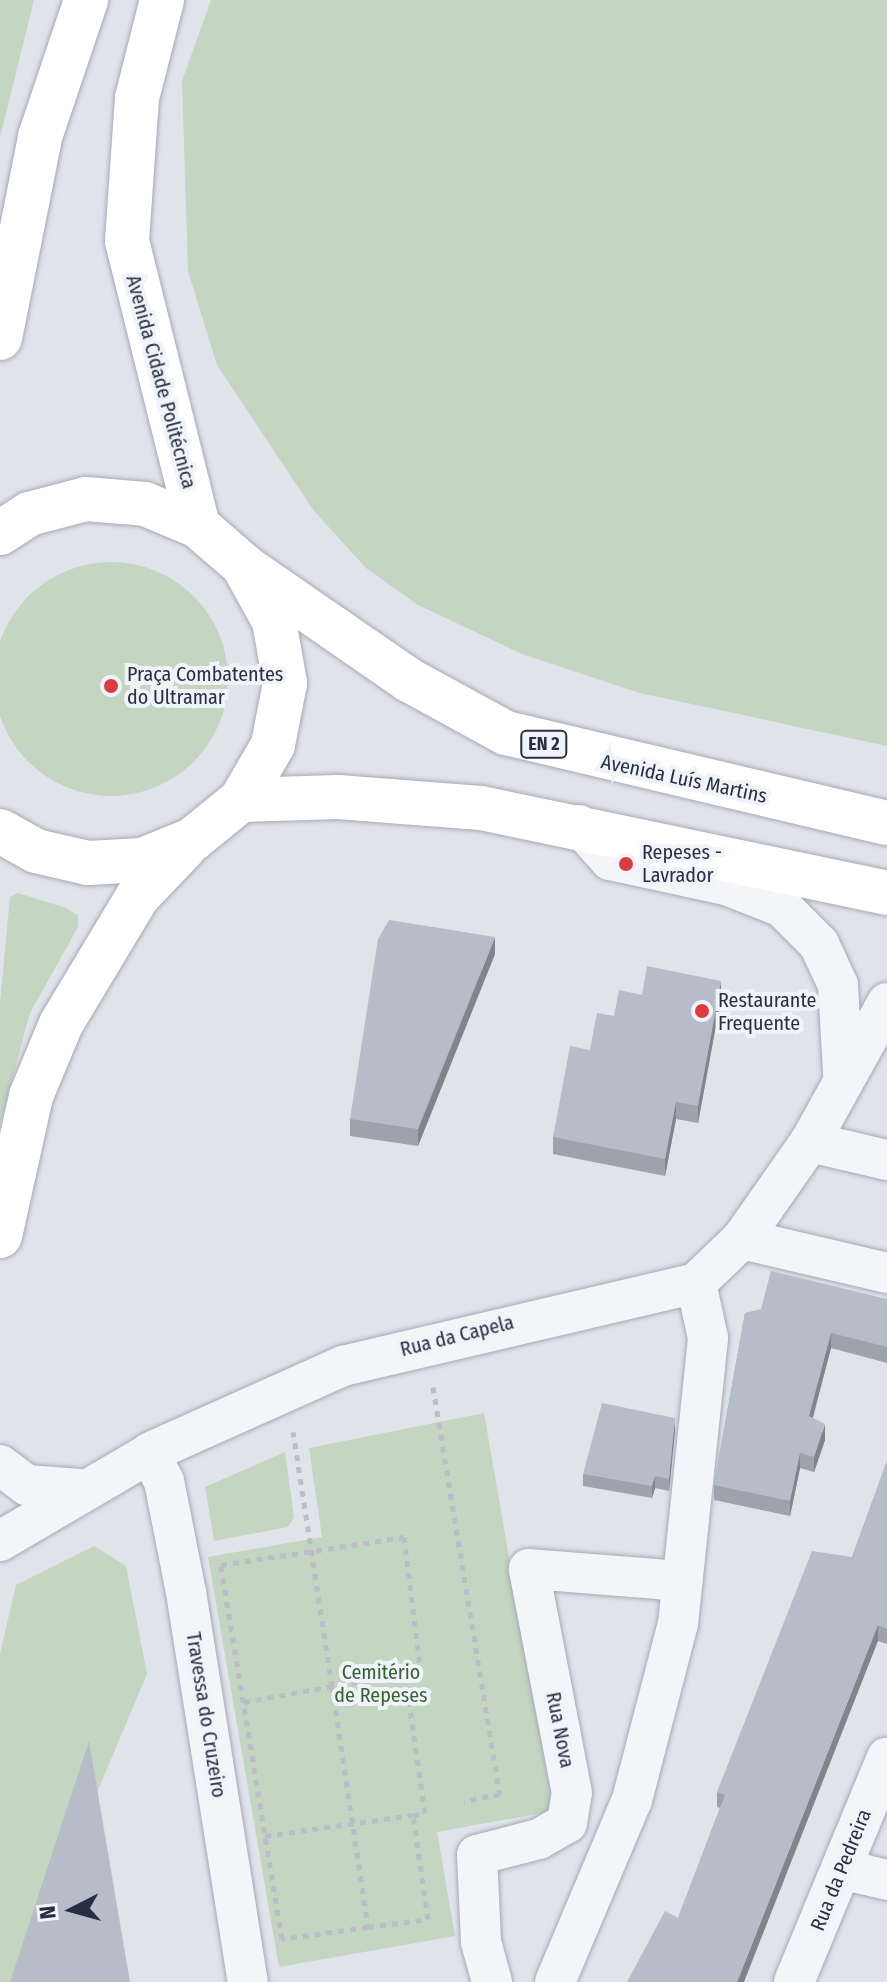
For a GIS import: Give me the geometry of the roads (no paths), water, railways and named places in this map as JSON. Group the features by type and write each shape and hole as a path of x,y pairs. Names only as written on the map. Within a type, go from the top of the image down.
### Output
{"main road":[{"path":"0,338 40,137 86,0"},
{"name":"Avenida Cidade Politécnica","path":"162,0 137,98 127,241 198,526"},
{"name":"EN 2","path":"0,533 29,514 86,499 145,504 198,526 243,565 274,621 285,683 273,745 241,800 192,840 142,860 88,863 36,851 0,831"},
{"name":"Avenida Luís Martins","path":"243,565 409,680 506,733 887,823"},
{"path":"241,800 417,801 579,825 887,893"},
{"path":"0,1236 31,1096 61,1024 138,896 192,840"}],"street":[{"path":"579,825 610,860 726,885 782,907 819,944 838,985 843,1073"},
{"path":"555,1982 632,1800 683,1581 708,1338 696,1283 742,1239 810,1142 843,1073 887,1003"},
{"path":"810,1142 887,1160"},
{"path":"742,1239 887,1273"},
{"name":"Rua da Capela","path":"0,1541 80,1489 286,1389 425,1343 696,1283"},
{"name":"Travessa do Cruzeiro","path":"149,1453 164,1481 186,1592 248,1982"},
{"path":"0,1465 27,1485 80,1489"},
{"name":"Rua Nova","path":"492,1982 481,1942 477,1855 539,1839 567,1823 572,1793 529,1569 683,1581"},
{"name":"Rua da Pedreira","path":"794,1982 887,1758"},
{"path":"841,1869 887,1880"}],"place":[{"name":"Praça Combatentes do Ultramar","path":"111,686"},
{"name":"Repeses - Lavrador","path":"626,864"},
{"name":"Restaurante Frequente","path":"702,1011"}],"park label":[{"name":"Cemitério de Repeses","path":"381,1684"}]}
